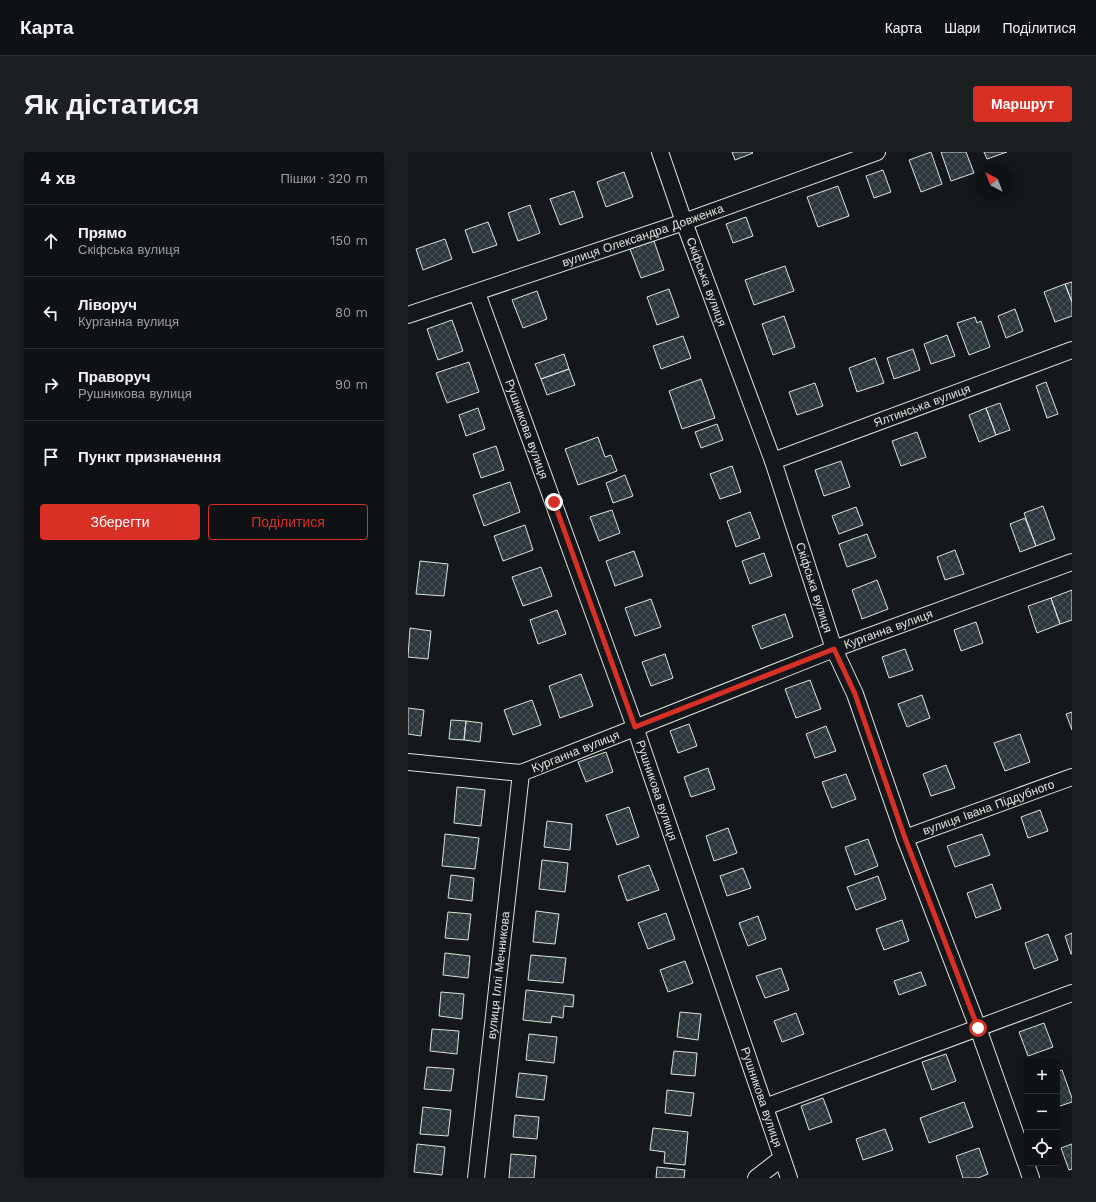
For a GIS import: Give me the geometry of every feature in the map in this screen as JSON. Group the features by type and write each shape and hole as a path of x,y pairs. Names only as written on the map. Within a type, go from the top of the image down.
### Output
{"street":[{"name":"Скіфська вулиця","path":"660,152 684,222 773,461 834,649 855,694 905,838 978,1028 1031,1178"},
{"name":"вулиця Олександра Довженка","path":"408,315 684,222 877,152"},
{"name":"Рушникова вулиця","path":"477,292 635,727 789,1178"},
{"name":"Ялтинська вулиця","path":"773,461 1072,350"},
{"name":"Курганна вулиця","path":"408,762 520,772 834,649 1072,562"},
{"name":"вулиця Іллі Мечникова","path":"476,1178 520,772"},
{"name":"вулиця Івана Піддубного","path":"905,838 1072,777"},
{"path":"765,1107 1072,993"},
{"path":"756,1178 782,1158"}],"building":[{"path":"732,152 752,152 753,153 735,160"},
{"path":"931,152 942,184 921,192 909,160"},
{"path":"941,152 966,152 974,173 951,181"},
{"path":"984,152 1007,152 987,159"},
{"path":"883,170 891,192 874,198 866,176"},
{"path":"624,172 633,197 606,207 597,182"},
{"path":"838,186 849,216 818,227 807,197"},
{"path":"574,191 583,217 560,225 550,199"},
{"path":"530,205 540,233 518,241 508,213"},
{"path":"746,217 753,236 733,243 726,224"},
{"path":"488,222 497,245 473,253 465,230"},
{"path":"445,239 452,259 423,270 416,249"},
{"path":"654,241 664,270 641,278 630,249"},
{"path":"785,266 794,291 754,305 745,280"},
{"path":"1072,282 1072,302 1065,284"},
{"path":"1065,284 1072,302 1072,316 1055,322 1044,292"},
{"path":"669,289 679,317 657,325 647,297"},
{"path":"537,291 547,319 523,328 512,300"},
{"path":"1015,309 1023,331 1006,338 998,316"},
{"path":"784,316 795,347 773,355 762,324"},
{"path":"975,317 977,323 981,321 990,347 969,355 957,323"},
{"path":"452,320 463,351 438,360 427,329"},
{"path":"947,335 955,356 931,364 924,344"},
{"path":"683,336 691,358 661,369 653,346"},
{"path":"913,349 920,370 894,379 887,358"},
{"path":"564,354 569,369 541,379 535,364"},
{"path":"875,358 884,383 857,392 849,368"},
{"path":"469,362 479,392 447,403 436,373"},
{"path":"569,369 575,385 547,395 541,379"},
{"path":"701,379 715,418 682,429 669,391"},
{"path":"1046,382 1058,414 1047,418 1036,386"},
{"path":"815,383 823,406 797,415 789,392"},
{"path":"1000,403 1010,430 996,435 986,408"},
{"path":"478,408 485,429 466,436 459,415"},
{"path":"986,408 996,435 979,442 969,415"},
{"path":"717,424 723,440 701,448 695,432"},
{"path":"917,432 926,457 901,466 892,441"},
{"path":"598,437 605,457 611,455 617,471 578,485 565,449"},
{"path":"496,446 504,470 481,478 473,454"},
{"path":"841,461 850,487 824,496 815,470"},
{"path":"732,466 741,492 720,499 710,474"},
{"path":"625,475 633,496 613,503 606,483"},
{"path":"510,482 520,512 484,526 473,495"},
{"path":"1043,506 1055,539 1036,546 1024,513"},
{"path":"856,507 863,525 839,534 832,516"},
{"path":"612,510 620,533 599,541 590,517"},
{"path":"750,512 760,538 736,547 727,521"},
{"path":"1025,518 1036,546 1020,552 1010,524"},
{"path":"525,525 533,550 503,561 494,536"},
{"path":"867,534 876,557 847,567 839,544"},
{"path":"955,550 964,574 945,580 937,557"},
{"path":"634,551 643,576 615,586 606,561"},
{"path":"764,553 772,576 750,584 742,561"},
{"path":"420,561 448,564 444,596 416,594"},
{"path":"541,567 552,596 523,606 512,577"},
{"path":"877,580 888,609 862,619 852,590"},
{"path":"1072,590 1072,620 1060,624 1051,598"},
{"path":"1051,598 1060,624 1037,633 1028,606"},
{"path":"651,599 661,627 635,636 625,608"},
{"path":"557,610 566,634 538,644 530,620"},
{"path":"785,614 793,637 761,649 752,626"},
{"path":"976,622 983,643 961,651 954,630"},
{"path":"410,628 431,631 428,659 408,657"},
{"path":"905,649 913,670 889,678 882,657"},
{"path":"665,654 673,678 651,686 642,662"},
{"path":"581,674 593,706 560,718 549,686"},
{"path":"810,680 821,709 796,718 785,689"},
{"path":"922,695 930,718 907,727 898,704"},
{"path":"532,700 541,725 513,735 504,710"},
{"path":"408,708 424,710 421,736 408,734"},
{"path":"1072,712 1072,730 1066,714"},
{"path":"451,720 466,721 464,740 449,739"},
{"path":"466,721 482,723 480,742 464,740"},
{"path":"689,724 697,746 678,753 670,731"},
{"path":"826,726 836,751 815,758 806,734"},
{"path":"1020,734 1030,762 1005,771 994,743"},
{"path":"606,752 613,772 586,782 578,762"},
{"path":"946,765 955,788 931,796 923,774"},
{"path":"708,768 715,789 691,797 684,777"},
{"path":"846,774 856,799 832,808 822,782"},
{"path":"457,787 485,790 481,826 454,823"},
{"path":"629,807 639,837 617,845 606,815"},
{"path":"1040,810 1048,831 1028,838 1021,817"},
{"path":"547,821 572,824 570,850 544,847"},
{"path":"728,828 737,853 714,861 706,836"},
{"path":"445,834 479,838 475,869 442,866"},
{"path":"982,834 990,855 955,867 947,846"},
{"path":"868,839 878,866 855,875 845,847"},
{"path":"542,860 568,863 565,892 539,889"},
{"path":"649,865 659,890 627,901 618,876"},
{"path":"743,868 751,888 727,896 720,876"},
{"path":"451,875 474,878 472,901 448,898"},
{"path":"878,876 886,899 856,910 847,887"},
{"path":"992,884 1001,909 976,918 967,893"},
{"path":"536,911 559,914 555,944 533,942"},
{"path":"448,912 471,914 468,940 445,938"},
{"path":"666,913 675,939 648,949 638,923"},
{"path":"758,916 766,939 748,946 739,923"},
{"path":"902,920 909,941 884,950 876,929"},
{"path":"1072,933 1072,954 1071,954 1065,936"},
{"path":"1048,934 1058,960 1034,969 1025,943"},
{"path":"445,953 470,956 468,978 443,975"},
{"path":"531,955 566,958 563,983 528,980"},
{"path":"685,961 693,983 668,992 660,970"},
{"path":"781,968 789,990 765,998 756,976"},
{"path":"921,972 926,985 899,995 894,981"},
{"path":"526,990 574,995 573,1007 564,1006 563,1018 552,1016 551,1023 523,1020"},
{"path":"441,992 464,994 462,1019 439,1016"},
{"path":"680,1012 701,1014 698,1040 677,1037"},
{"path":"796,1013 804,1034 782,1042 774,1021"},
{"path":"1044,1023 1053,1047 1028,1056 1019,1032"},
{"path":"432,1029 459,1031 457,1054 430,1051"},
{"path":"529,1034 557,1037 554,1063 526,1060"},
{"path":"674,1051 697,1053 695,1076 671,1074"},
{"path":"946,1054 956,1081 932,1090 922,1062"},
{"path":"427,1067 454,1069 451,1091 424,1089"},
{"path":"1062,1070 1072,1102 1060,1106 1060,1094 1060,1071"},
{"path":"519,1073 547,1076 544,1100 516,1097"},
{"path":"667,1090 694,1093 691,1116 665,1113"},
{"path":"823,1098 832,1122 809,1130 801,1106"},
{"path":"964,1102 973,1127 929,1143 920,1118"},
{"path":"423,1107 451,1110 448,1136 420,1134"},
{"path":"515,1115 539,1117 537,1139 513,1137"},
{"path":"653,1128 688,1132 685,1165 664,1163 665,1152 650,1150"},
{"path":"885,1129 893,1150 863,1160 856,1139"},
{"path":"417,1144 445,1147 442,1175 414,1172"},
{"path":"1072,1144 1072,1169 1069,1170 1061,1148"},
{"path":"979,1148 988,1174 978,1178 963,1178 956,1156"},
{"path":"511,1154 536,1156 534,1178 509,1178"},
{"path":"657,1167 685,1170 684,1178 656,1178"}],"route":[{"path":"554,502 635,727 834,649 855,694 905,838 978,1028"}]}
